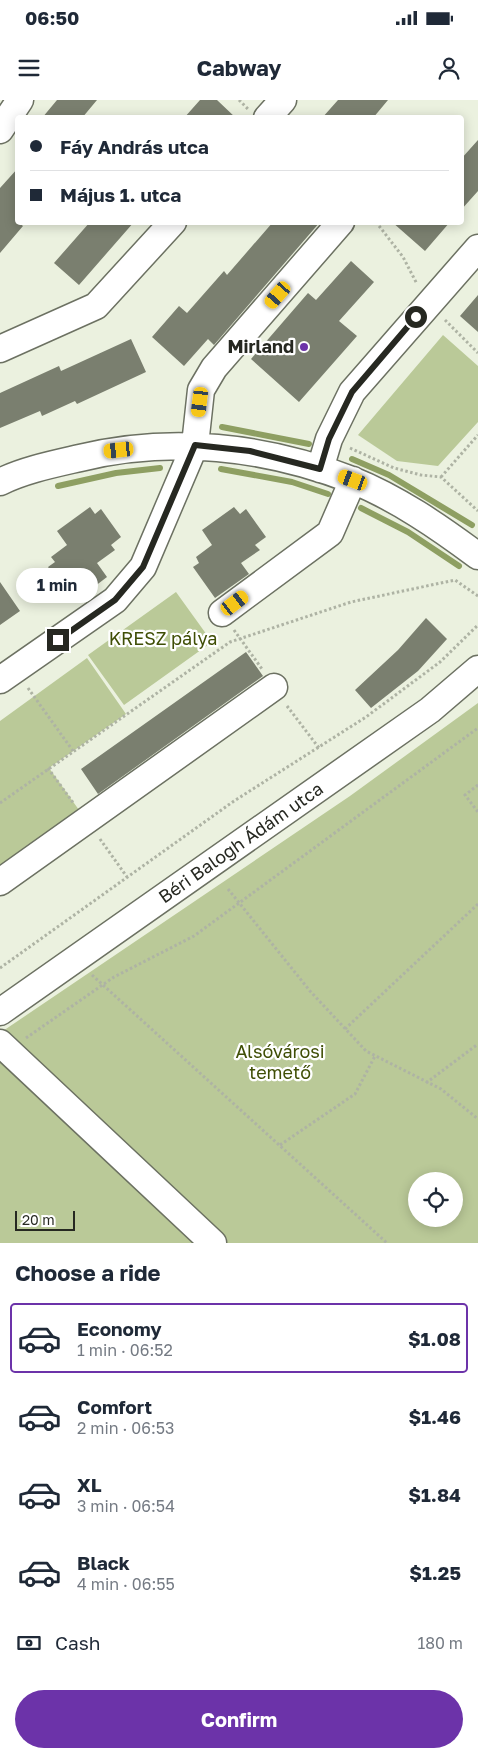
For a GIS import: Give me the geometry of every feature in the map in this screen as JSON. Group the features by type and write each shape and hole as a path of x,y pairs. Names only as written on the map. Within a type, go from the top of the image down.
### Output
{"street":[{"path":"0,130 20,100"},
{"path":"270,115 284,100"},
{"path":"0,349 96,306 170,225"},
{"path":"0,680 115,600 143,567 195,445 201,390 214,368 338,225"},
{"path":"320,469 329,439 353,390 478,248"},
{"path":"0,482 102,452 195,445 250,451 320,469 353,480 409,509 478,556"},
{"path":"222,613 330,533 353,480"},
{"name":"Béri Balogh Ádám utca","path":"0,1012 430,710 478,669"},
{"path":"0,882 86,820 280,695"},
{"path":"4,1046 213,1243"}],"path":[{"path":"378,225 403,257 420,293 478,353"},
{"path":"441,477 478,435"},
{"path":"329,439 394,468 420,475 441,477 478,511"},
{"path":"0,803 230,642 352,602 439,582 455,580 478,596"},
{"path":"222,613 258,663"},
{"path":"0,968 234,801 366,717 440,662 478,626"},
{"path":"280,695 319,748"},
{"path":"34,696 72,751"},
{"path":"4,1046 50,1023 114,977 194,936 478,728"},
{"path":"48,768 127,877"},
{"path":"478,785 465,796 478,812"},
{"path":"228,889 310,991 366,1051 441,1089 478,1119"},
{"path":"345,1029 478,904"},
{"path":"92,975 387,1243"},
{"path":"426,1083 478,1044"},
{"path":"280,1146 355,1094 375,1056"}],"green space":[{"path":"443,335 478,366 478,422 438,466 397,461 358,435"},
{"name":"KRESZ pálya","path":"176,592 212,642 124,705 88,655"},
{"path":"87,658 126,714 49,768 79,810 0,867 0,721"},
{"name":"Alsóvárosi temető","path":"478,703 478,1243 0,1243 0,1033 350,796"}],"building":[{"path":"57,100 97,100 84,115 44,115"},
{"path":"200,100 217,100 233,115 187,115"},
{"path":"338,100 388,100 376,115 325,115"},
{"path":"478,140 478,191 464,207 464,156"},
{"path":"15,171 15,225 23,226 0,253 0,188"},
{"path":"87,225 131,225 79,285 54,263"},
{"path":"270,225 317,225 214,345 208,339 184,366 152,337 179,306 187,313 224,271 227,275"},
{"path":"395,225 447,225 425,251"},
{"name":"Mirland","path":"351,261 374,282 339,321 357,336 299,402 251,359 308,293 316,300"},
{"path":"478,295 478,332 460,316"},
{"path":"131,339 146,372 77,404 75,401 42,416 40,411 0,428 0,393 59,366 61,371"},
{"path":"90,507 95,514 101,509 121,537 111,545 115,550 97,563 107,577 82,596 79,592 70,598 48,567 55,562 51,557 67,545 57,531"},
{"path":"234,507 240,514 246,509 266,537 255,545 260,550 241,563 249,574 215,598 193,567 199,563 196,557 212,545 202,530"},
{"path":"0,582 20,611 0,625"},
{"path":"426,618 447,639 418,671 371,708 355,690 398,650"},
{"path":"246,652 263,676 98,794 81,769"}],"waterway":[{"path":"222,427 309,444"},
{"path":"352,459 389,475 472,525"},
{"path":"58,486 116,473 160,468"},
{"path":"221,469 292,482 328,494"},
{"path":"361,508 408,532 459,566"}],"place":[{"name":"Mirland","path":"304,347"}],"route":[{"path":"58,640 115,600 143,567 167,506 195,445 250,451 320,469 329,439 352,392 416,317"}]}
